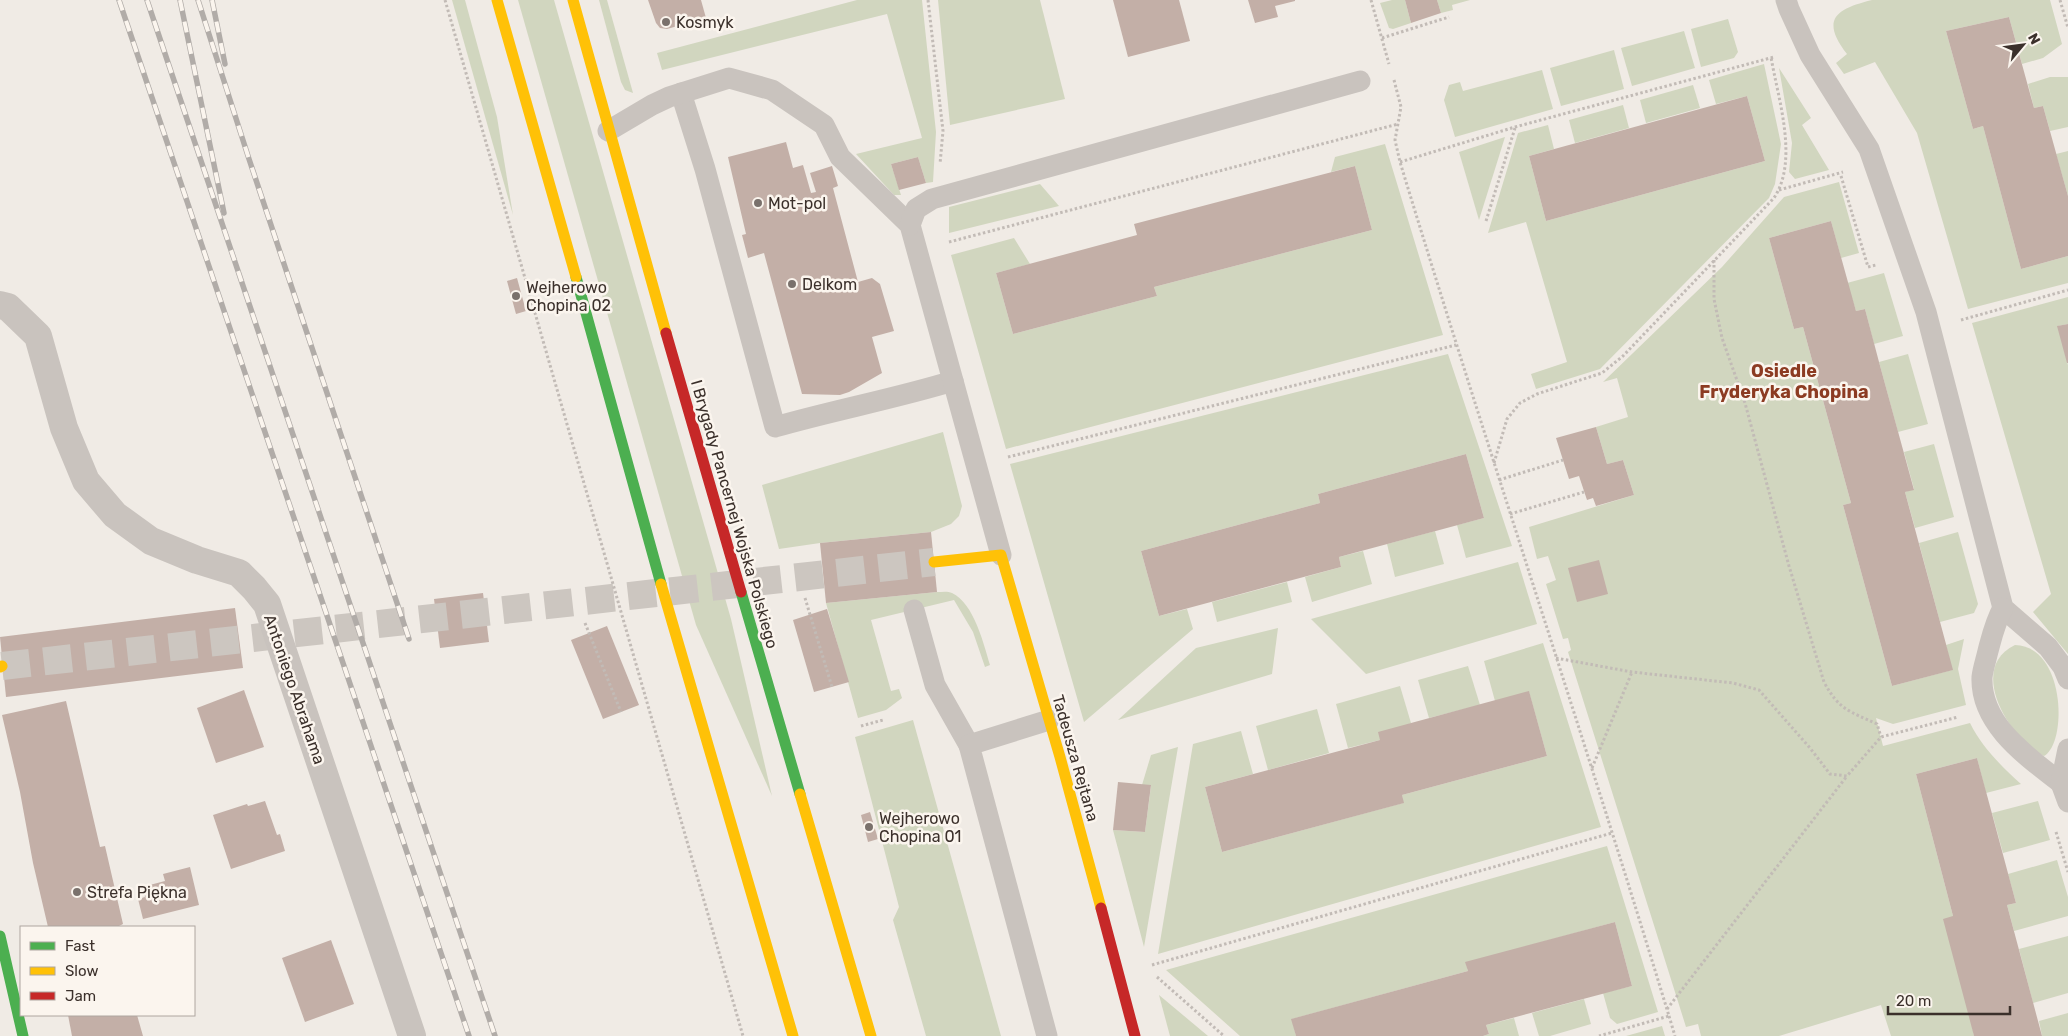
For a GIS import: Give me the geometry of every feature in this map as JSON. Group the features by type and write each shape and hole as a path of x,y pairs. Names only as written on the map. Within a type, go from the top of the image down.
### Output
{"main road":[{"path":"497,0 675,635 793,1036"},
{"name":"I Brygady Pancernej Wojska Polskiego","path":"573,0 608,131 700,454 871,1036"},
{"path":"934,562 1001,555"},
{"name":"Tadeusza Rejtana","path":"1001,555 1049,720 1135,1036"},
{"path":"0,936 23,1036"}],"street":[{"name":"Antoniego Abrahama","path":"0,305 8,307 38,336 64,428 86,481 114,516 151,541 197,560 238,573 267,604 412,1036"}],"lane":[{"path":"1786,0 1810,55 1869,150 1931,328 2003,608 2048,647 2063,667 2068,679"},
{"path":"608,131 652,105 675,95 729,78 772,90 824,125 840,157 910,225 1001,555"},
{"path":"910,225 916,209 932,200 1360,81"},
{"path":"675,95 705,169 775,427 953,382"},
{"path":"2003,608 1997,618 1984,664 1982,678 1985,700 1996,722 2015,746 2065,792"},
{"path":"914,610 935,685 969,745 1047,1036"},
{"path":"969,745 1049,720"},
{"path":"2065,792 2068,749"}],"path":[{"path":"444,0 743,1036"},
{"path":"928,0 943,132 941,155"},
{"path":"2060,0 2068,28"},
{"path":"1382,38 1449,16"},
{"path":"1400,162 1515,127 1771,57 1787,156 1783,180 1779,190 1767,206 1623,356 1602,373 1537,394 1520,403 1507,419 1494,465"},
{"path":"940,245 1398,124"},
{"path":"1486,221 1515,127"},
{"path":"1395,140 1456,345 1592,768 1675,1036"},
{"path":"1779,190 1850,170"},
{"path":"1840,172 1868,267 1877,264"},
{"path":"1714,260 1714,299 1722,338 1745,403 1789,566 1824,682 1834,699 1845,709 1877,724 1881,737"},
{"path":"1931,328 2068,290"},
{"path":"1003,458 1456,345"},
{"path":"1499,480 1563,460"},
{"path":"1510,514 1584,492"},
{"path":"805,598 832,687"},
{"path":"585,623 621,712"},
{"path":"1556,658 1632,672 1733,683 1759,690 1830,774 1847,776"},
{"path":"1592,768 1632,672"},
{"path":"1667,1010 1847,776 1881,737 1964,715"},
{"path":"861,726 883,720"},
{"path":"1145,966 1612,833"},
{"path":"1152,973 1224,1036"},
{"path":"1599,1036 1668,1016"},
{"path":"1617,1036 1621,1030"}],"green space":[{"path":"452,0 465,0 497,117 513,215"},
{"path":"518,0 554,0 731,619 772,796 696,625"},
{"path":"599,0 607,0 633,93 625,90 621,82"},
{"path":"857,0 922,0 936,132 933,182 926,183 918,157 891,164 901,195 894,195 856,154 922,138 887,14 662,70 657,53"},
{"path":"938,0 1040,0 1065,99 950,125"},
{"path":"1392,0 1405,0 1411,23 1393,29 1389,28 1380,3"},
{"path":"1437,0 1470,0 1452,5 1453,10 1441,13"},
{"path":"1872,0 2050,0 2062,44 2043,58 2022,64 2009,17 1946,31 1973,129 1983,126 2021,269 2068,256 2068,283 1968,309 1917,133 1875,62 1844,74 1836,63 1847,54 1834,32 1836,17 1849,7"},
{"path":"1728,19 1738,52 1734,58 1701,67 1691,29"},
{"path":"1684,31 1695,68 1632,86 1621,48"},
{"path":"1614,50 1624,89 1561,106 1550,68"},
{"path":"1764,64 1781,144 1775,184 1769,198 1600,369 1536,389 1531,374 1567,362 1526,222 1488,233 1518,133 1548,125 1554,149 1529,156 1546,221 1765,161 1747,96 1716,104 1709,80"},
{"path":"1779,68 1811,118 1802,125 1829,170 1795,179 1789,172 1792,143"},
{"path":"1542,70 1553,109 1455,137 1444,100 1449,85 1460,82 1463,91"},
{"path":"2050,77 2068,77 2068,127 2050,131 2043,106 2034,108 2028,84"},
{"path":"1693,85 1700,108 1646,123 1640,100"},
{"path":"1623,105 1629,128 1575,143 1569,120"},
{"path":"1505,137 1479,220 1459,152"},
{"path":"1385,144 1443,335 1006,449 951,255 1014,238 1030,264 996,273 1013,334 1157,296 1154,287 1372,230 1355,166 1331,172 1335,157"},
{"path":"2068,151 2068,196 2056,154"},
{"path":"1839,182 1859,253 1841,258 1831,221 1769,238 1794,329 1803,327 1851,503 1843,505 1892,686 1952,670 1946,645 1964,639 1958,669 1966,705 1893,724 1876,718 1883,746 1970,723 1992,756 2021,784 1986,793 1977,758 1916,774 1953,916 1974,1036 1891,1036 1881,1005 1779,1036 1701,1036 1698,1024 1686,1027 1568,652 1571,650 1568,638 1563,639 1546,584 1556,580 1548,556 1537,559 1529,527 1634,495 1623,460 1607,464 1596,427 1628,417 1617,378 1603,382 1722,267 1784,197"},
{"path":"1040,184 1059,206 949,233 949,207"},
{"path":"1884,273 1903,336 1874,344 1865,309 1856,311 1847,283"},
{"path":"2068,297 2068,324 2058,326 2068,365 2068,654 2033,612 2051,594 1972,323"},
{"path":"1448,354 1512,546 1466,558 1457,525 1484,518 1466,454 1318,494 1320,503 1141,551 1159,616 1187,609 1193,629 1084,722 1010,464"},
{"path":"1908,354 1928,424 1898,432 1879,362"},
{"path":"943,432 962,506 959,516 951,524 931,532 779,549 762,485"},
{"path":"1934,444 1954,517 1915,528 1905,492 1914,489 1904,452"},
{"path":"1435,531 1444,564 1395,577 1387,544"},
{"path":"1958,532 1978,604 1974,613 1940,622 1919,543"},
{"path":"1363,551 1372,584 1312,602 1305,577 1341,567 1339,557"},
{"path":"1518,562 1537,624 1366,674 1311,619"},
{"path":"1287,582 1292,602 1217,622 1212,602"},
{"path":"937,592 952,593 960,598 966,606 977,625 990,665 985,667 973,632 954,600 871,620 891,691 899,689 902,698 886,710 858,718 826,603"},
{"path":"1278,628 1272,674 1118,720 1196,648"},
{"path":"1543,643 1601,827 1158,954 1193,744 1241,731 1253,774 1205,787 1222,852 1403,803 1402,795 1547,756 1529,692 1495,701 1484,661"},
{"path":"2015,645 2032,649 2044,661 2052,677 2057,696 2059,715 2057,733 2052,747 2044,756 2031,748 2018,735 1998,703 1994,686 1994,670 2001,656"},
{"path":"1468,666 1480,705 1429,718 1418,680"},
{"path":"1400,686 1411,723 1380,740 1348,748 1336,704"},
{"path":"1317,709 1329,753 1268,770 1256,726"},
{"path":"913,720 1001,1036 926,1036 893,920 899,907 855,737"},
{"path":"1178,747 1144,947 1113,830 1145,832 1151,786 1142,785 1151,755"},
{"path":"2038,801 2050,840 2003,853 1992,813"},
{"path":"1607,846 1658,1012 1617,1024 1610,1018 1603,993 1632,986 1615,922 1466,963 1468,971 1292,1019 1296,1036 1240,1036 1166,970"},
{"path":"2057,860 2068,897 2068,916 2014,931 2007,905 2016,903 2008,874"},
{"path":"2068,936 2068,993 2033,1003 2019,949"},
{"path":"1159,995 1208,1036 1170,1036"},
{"path":"1584,999 1591,1024 1550,1036 1539,1036 1532,1013"},
{"path":"2068,1013 2068,1036 2042,1036 2039,1021"},
{"path":"1514,1018 1519,1036 1483,1036 1489,1034 1486,1025"},
{"path":"1662,1026 1665,1036 1626,1036"}],"building":[{"path":"648,0 701,0 706,18 667,29 660,28 656,23"},
{"path":"1113,0 1179,0 1190,41 1128,57"},
{"path":"1248,0 1295,1 1275,6 1278,17 1255,23"},
{"path":"1405,0 1437,0 1441,13 1411,23"},
{"path":"2009,17 2034,108 2043,106 2068,196 2068,256 2021,269 1983,126 1973,129 1946,31"},
{"path":"1747,96 1765,161 1546,221 1529,156"},
{"path":"786,142 793,168 803,165 811,193 816,192 810,173 832,166 838,186 833,188 858,282 872,278 880,284 894,331 872,337 882,373 849,392 840,395 802,394 764,253 748,258 742,235 746,234 728,157"},
{"path":"918,157 926,183 899,190 891,164"},
{"path":"1355,166 1372,230 1154,287 1157,296 1013,334 996,273 1137,235 1134,224"},
{"path":"1831,221 1856,311 1865,309 1914,490 1905,492 1953,670 1892,686 1843,505 1851,503 1803,327 1794,329 1769,238"},
{"name":"Wejherowo Chopina 02","path":"517,278 526,311 516,314 507,281"},
{"path":"2068,324 2068,363 2067,363 2057,326"},
{"path":"1596,427 1607,464 1623,460 1634,495 1596,506 1593,498 1587,500 1579,476 1569,479 1556,438"},
{"path":"1466,454 1484,518 1339,557 1341,567 1159,616 1141,551 1320,503 1318,494"},
{"path":"931,532 937,592 826,603 820,543"},
{"path":"1599,560 1608,594 1577,602 1568,568"},
{"path":"483,593 489,642 440,648 434,599"},
{"path":"235,608 243,668 6,697 0,637"},
{"path":"827,609 849,682 814,692 793,620"},
{"path":"607,626 639,705 603,719 571,640"},
{"path":"244,690 264,747 216,763 197,708"},
{"path":"1529,691 1547,756 1402,795 1404,803 1222,852 1205,787 1380,740 1378,732"},
{"path":"66,701 100,847 105,846 123,924 119,926 48,926 2,715"},
{"path":"1977,758 2016,903 2007,905 2042,1036 1974,1036 1943,919 1953,916 1916,774"},
{"path":"1118,782 1151,785 1145,832 1113,830"},
{"path":"265,801 277,835 280,834 285,851 231,869 213,815 247,804 248,806"},
{"name":"Wejherowo Chopina 01","path":"870,812 878,839 868,842 861,815"},
{"path":"190,867 199,905 143,919 138,899 145,897 142,887 165,881 163,874"},
{"path":"1615,922 1632,986 1486,1025 1489,1034 1483,1036 1296,1036 1291,1019 1468,971 1465,962"},
{"path":"331,940 354,1004 305,1022 282,958"},
{"path":"68,1016 137,1016 143,1036 72,1036"}],"tunnel":[{"path":"2,666 934,562"}],"railway":[{"path":"119,0 469,1036"},
{"path":"147,0 495,1036"},
{"path":"180,0 224,213"},
{"path":"198,0 409,639"},
{"path":"212,0 225,64"}],"traffic: fast":[{"path":"576,277 661,584"},
{"path":"741,592 800,794"},
{"path":"0,936 23,1036"}],"traffic: slow":[{"path":"497,0 576,277"},
{"path":"573,0 666,333"},
{"path":"934,562 1001,555 1060,757 1101,908"},
{"path":"661,584 793,1036"},
{"path":"800,794 871,1036"}],"traffic: jam":[{"path":"666,333 741,592"},
{"path":"1101,908 1135,1036"}],"place":[{"name":"Kosmyk","path":"666,22"},
{"name":"Mot-pol","path":"758,203"},
{"name":"Delkom","path":"792,284"},
{"name":"Wejherowo Chopina 02","path":"516,296"},
{"name":"Wejherowo Chopina 01","path":"869,827"},
{"name":"Strefa Piękna","path":"77,892"}],"district":[{"name":"Osiedle Fryderyka Chopina","path":"1784,381"}]}
